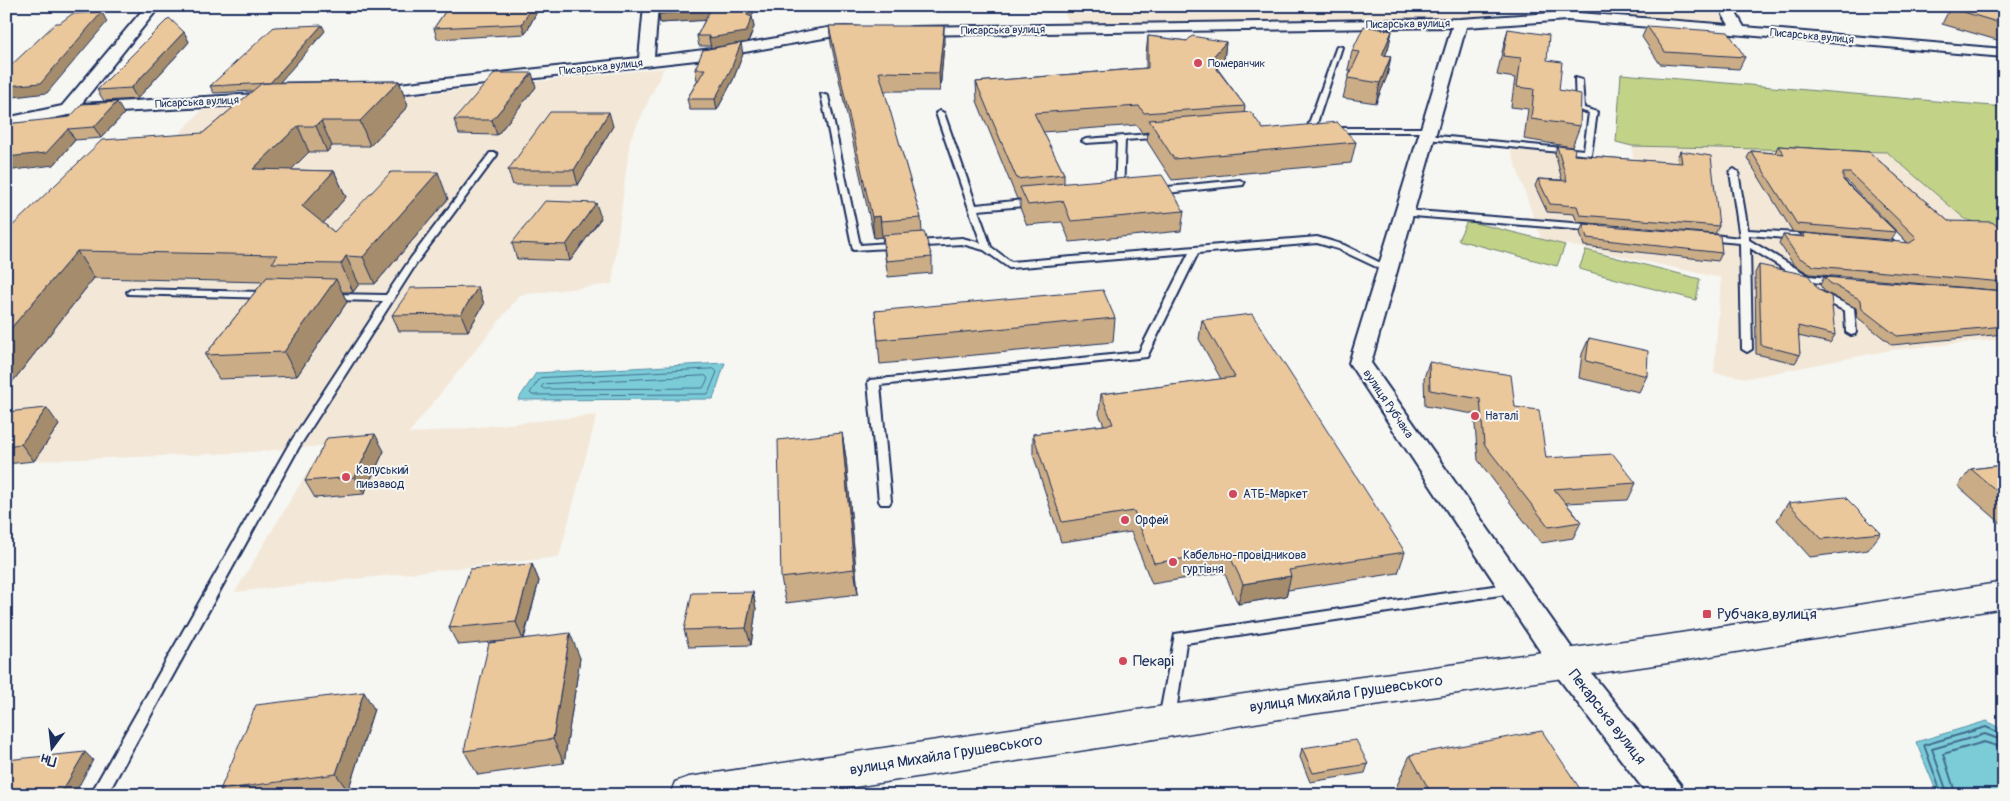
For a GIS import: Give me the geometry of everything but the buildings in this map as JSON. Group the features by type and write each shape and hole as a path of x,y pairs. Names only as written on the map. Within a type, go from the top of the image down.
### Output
{"main road":[{"name":"вулиця Михайла Грушевського","path":"689,795 774,788 1166,721 1668,649 2004,595"}],"street":[{"path":"68,110 153,6"},
{"path":"646,62 651,6"},
{"path":"1715,6 1730,10 1738,29"},
{"name":"Писарська вулиця","path":"894,31 1460,23 1567,16 2004,53"},
{"name":"вулиця Рубчака","path":"1460,23 1360,363 1564,663"},
{"name":"Писарська вулиця","path":"356,93 705,56 835,32 875,31"},
{"name":"Писарська вулиця","path":"6,123 68,110 287,97"},
{"name":"Пекарська вулиця","path":"1564,663 1668,795"}],"lane":[{"path":"1338,47 1307,129 1428,133 1588,153 1593,112 1580,109 1578,80"},
{"path":"824,96 856,248 962,242 988,248 1009,264 1317,240 1341,247 1388,269"},
{"path":"940,114 988,248"},
{"path":"1086,141 1177,134"},
{"path":"1119,194 1120,139"},
{"path":"98,795 294,446 414,260 493,155"},
{"path":"1734,172 1745,236 1747,349"},
{"path":"1147,192 1240,183"},
{"path":"973,208 1041,202"},
{"path":"1404,213 1609,229"},
{"path":"1878,218 1905,246 1886,244"},
{"path":"1745,236 1807,279 1820,294 1850,310 1851,332"},
{"path":"1697,237 1810,238"},
{"path":"886,501 874,382 1143,355 1195,250"},
{"path":"1807,279 1846,282"},
{"path":"132,292 280,296"},
{"path":"320,296 390,298"},
{"path":"1166,721 1180,638 1513,588"}],"shaded area":[{"path":"1061,6 1721,6 1725,25 1639,18 1621,11 1501,9 1487,17 1071,26"},
{"path":"664,68 630,140 612,284 520,295 408,434 597,415 559,557 235,592 323,446 238,453 6,462 6,253 174,139 204,108 368,100"},
{"path":"1632,146 1887,152 1965,219 2004,231 2004,339 1891,350 1748,378 1714,373 1721,278 1541,239 1510,149 1633,159"}],"green space":[{"path":"1621,74 2004,107 2004,231 1965,219 1887,152 1632,146 1616,142"},
{"path":"1467,221 1565,245 1557,266 1458,240"},
{"path":"1586,250 1700,279 1696,300 1579,269"}],"water":[{"path":"725,363 713,399 518,400 536,373"},
{"path":"1987,721 2004,731 2004,795 1938,795 1916,742"}],"place":[{"name":"Померанчик","path":"1198,63"},
{"name":"Наталі","path":"1475,416"},
{"name":"Калуський пивзавод","path":"346,477"},
{"name":"АТБ-Маркет","path":"1233,494"},
{"name":"Орфей","path":"1125,520"},
{"name":"Кабельно-провідникова гуртівня","path":"1173,562"},
{"name":"Рубчака вулиця","path":"1707,614"},
{"name":"Пекарі","path":"1123,661"}]}
